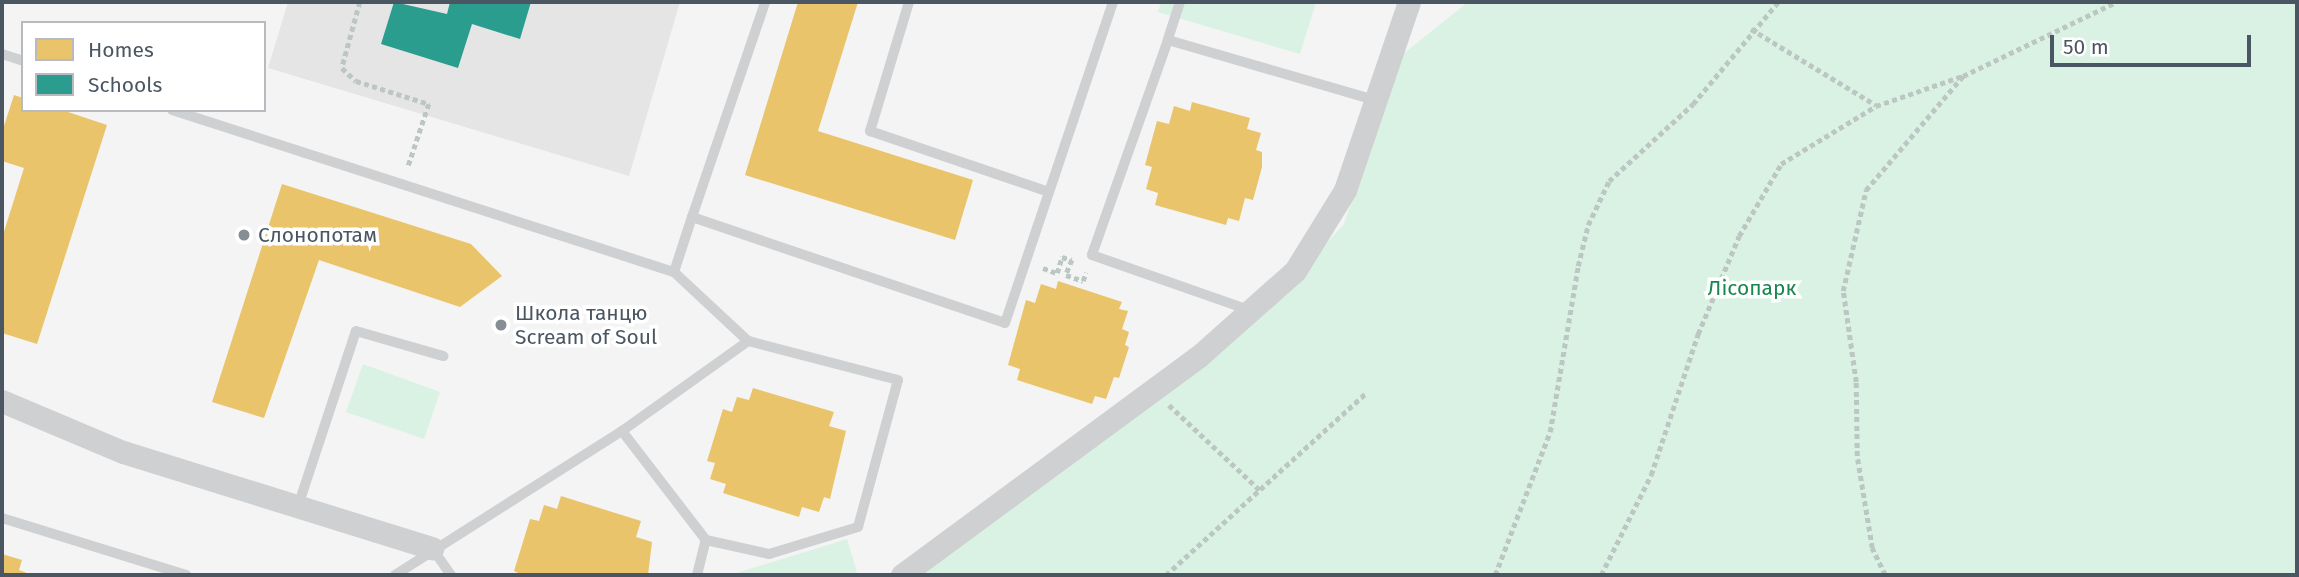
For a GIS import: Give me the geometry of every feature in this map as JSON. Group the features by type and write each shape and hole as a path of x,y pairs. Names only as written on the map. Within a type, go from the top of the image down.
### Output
{"street":[{"path":"902,575 1156,388 1252,311 1295,271 1323,231 1345,190 1378,101 1409,2"},
{"path":"2,401 123,452 432,548"}],"lane":[{"path":"674,272 765,2"},
{"path":"909,2 870,131 1046,191"},
{"path":"692,217 1005,323 1046,191 1113,2"},
{"path":"1180,2 1091,255 1252,311"},
{"path":"1168,40 1378,101"},
{"path":"2,54 21,60"},
{"path":"178,112 674,272 748,341 898,380 858,527 769,554 706,540 622,430"},
{"path":"298,506 356,331 443,356"},
{"path":"395,575 432,548 622,430 748,341"},
{"path":"2,518 186,575"},
{"path":"697,575 706,540"},
{"path":"432,548 450,575"}],"path":[{"path":"360,2 342,68 356,81 429,104 401,186"},
{"path":"1495,575 1550,432 1578,266 1593,214 1609,181 1693,104 1751,29 1779,2"},
{"path":"1601,575 1651,475 1698,334 1739,236 1781,164 1877,106 1963,76 2116,2"},
{"path":"1751,29 1877,106"},
{"path":"1885,575 1872,548 1857,456 1856,382 1843,291 1866,190 1963,76"},
{"path":"1035,265 1057,273 1062,257 1072,260 1066,275"},
{"path":"1156,388 1216,452 1262,491"},
{"path":"1166,575 1262,491 1365,394"}],"shaded area":[{"path":"288,2 680,2 629,176 268,68"}],"green space":[{"path":"1161,2 1316,2 1300,54 1158,12"},
{"name":"Лісопарк","path":"1468,2 2297,2 2297,575 910,575 1299,273 1344,224 1398,58"},
{"path":"363,364 440,392 424,439 346,412"},
{"path":"847,539 857,572 847,575 730,575"}],"building: Homes":[{"path":"798,2 858,2 818,131 973,180 955,240 745,175"},
{"path":"14,95 21,97 21,112 68,112 107,125 37,344 2,333 2,238 24,168 2,161 2,132"},
{"path":"1192,102 1250,118 1247,129 1261,133 1256,150 1262,152 1262,167 1253,200 1245,198 1239,221 1228,218 1226,225 1155,205 1158,193 1146,189 1152,167 1145,165 1157,121 1169,124 1174,106 1190,111"},
{"path":"282,184 471,244 502,276 460,307 319,260 264,418 212,402"},
{"path":"1058,281 1122,302 1119,309 1128,311 1122,329 1129,332 1125,345 1129,347 1119,378 1114,377 1106,399 1095,396 1092,404 1017,380 1020,369 1008,365 1026,300 1035,303 1041,284 1056,289"},
{"path":"753,388 834,412 829,426 846,431 830,499 824,497 819,512 802,507 799,517 723,493 726,484 710,479 715,463 707,461 723,409 732,412 737,397 749,400"},
{"path":"561,496 641,521 636,537 652,542 648,575 522,575 514,571 530,519 539,521 544,505 557,509"},
{"path":"2,554 22,560 19,570 32,575 2,575"}],"building: Schools":[{"path":"394,2 447,14 450,2 531,2 520,39 472,24 458,68 381,44"}],"place":[{"name":"Слонопотам","path":"244,235"},
{"name":"Школа танцю Scream of Soul","path":"501,325"}]}
